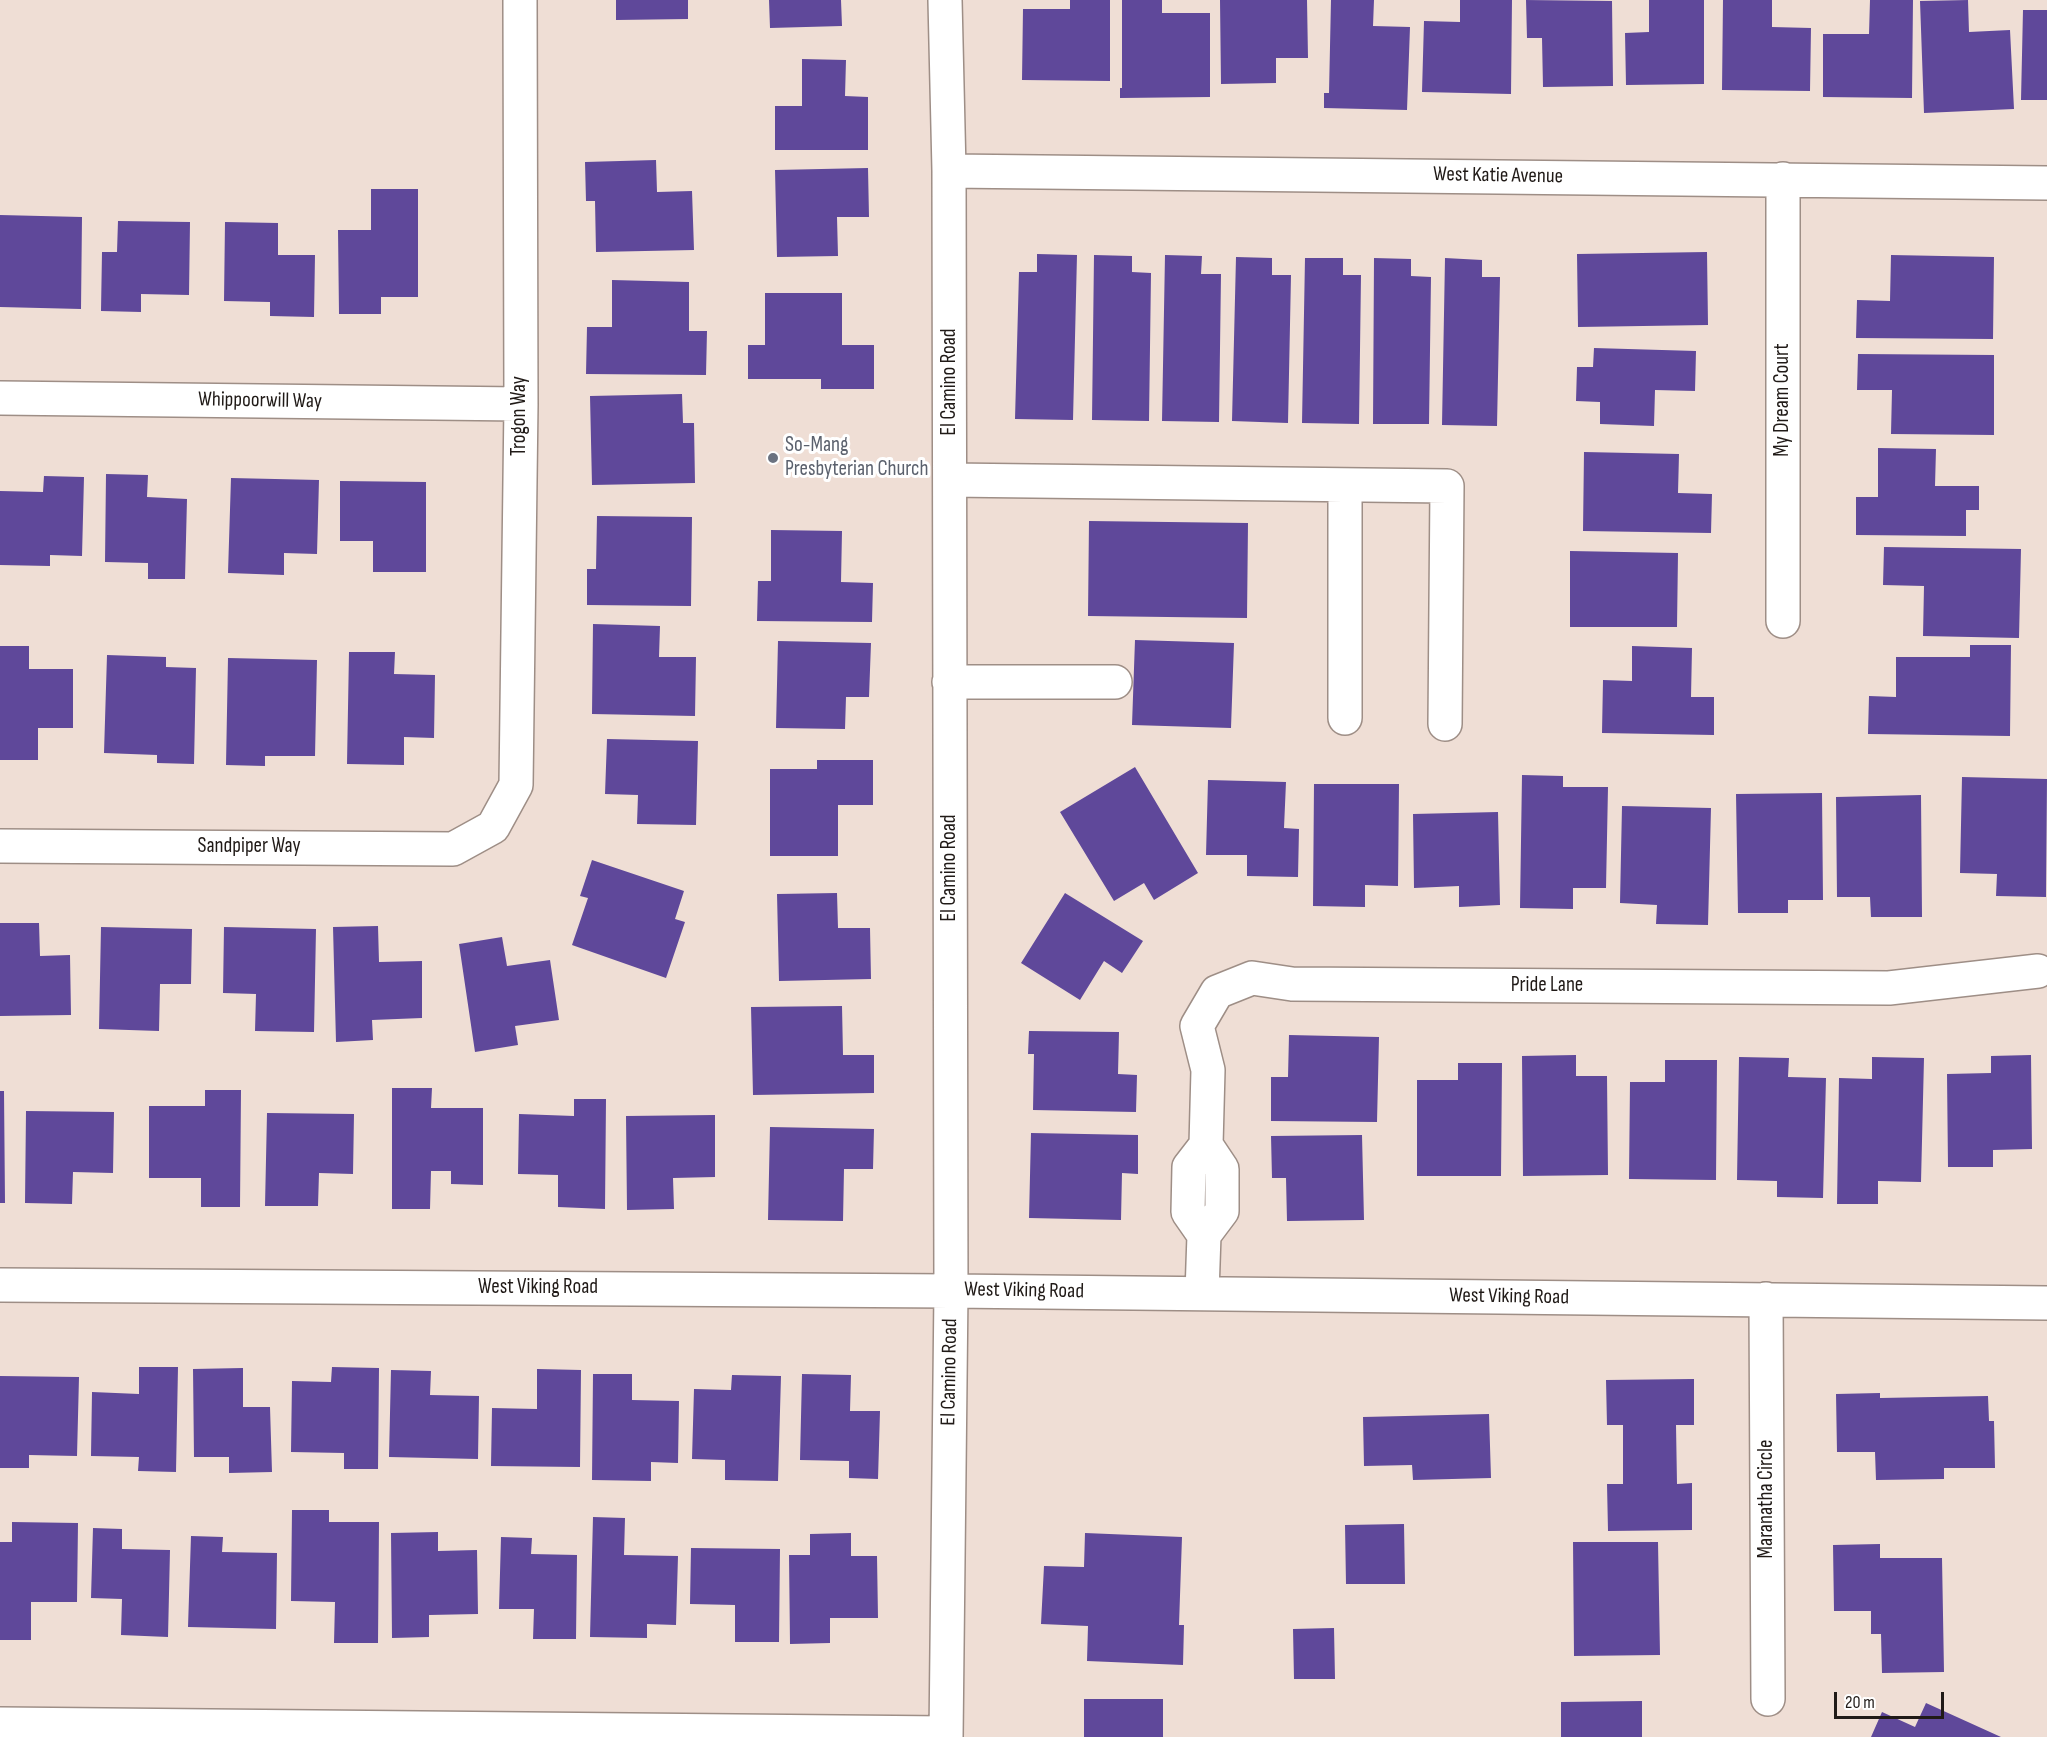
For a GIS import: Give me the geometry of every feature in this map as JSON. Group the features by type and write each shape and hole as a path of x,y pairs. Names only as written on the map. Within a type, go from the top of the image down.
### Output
{"street":[{"name":"Trogon Way","path":"493,827 516,785 521,404 520,0"},
{"name":"El Camino Road","path":"945,0 949,171 951,1291 946,1735"},
{"name":"West Katie Avenue","path":"949,171 2047,183"},
{"name":"My Dream Court","path":"1783,179 1783,621"},
{"name":"Whippoorwill Way","path":"0,398 521,404"},
{"path":"950,480 1447,486 1444,724"},
{"path":"1345,485 1345,718"},
{"path":"949,682 1115,682"},
{"name":"Sandpiper Way","path":"0,846 453,849 493,827"},
{"name":"Pride Lane","path":"1202,1293 1204,1235 1222,1211 1222,1169 1206,1145 1208,1070 1197,1026 1217,992 1252,978 1292,984 1889,988 2038,971"},
{"name":"West Viking Road","path":"0,1285 1202,1293 2047,1303"},
{"name":"Maranatha Circle","path":"1766,1299 1768,1699"},
{"path":"0,1724 102,1731 946,1735"}],"building":[{"path":"616,0 688,0 688,19 616,20"},
{"path":"769,0 841,0 842,26 770,28"},
{"path":"1070,0 1110,0 1110,81 1022,80 1023,9 1070,9"},
{"path":"1122,0 1162,0 1162,13 1210,13 1210,97 1120,98"},
{"path":"1220,0 1307,0 1308,58 1276,58 1276,83 1221,84"},
{"path":"1331,0 1374,0 1373,26 1410,27 1407,110 1324,108 1324,93 1329,93"},
{"path":"1460,0 1512,0 1511,94 1422,92 1424,21 1460,22"},
{"path":"1526,0 1612,1 1613,86 1543,87 1542,38 1527,38"},
{"path":"1649,0 1704,0 1704,84 1626,85 1625,33 1649,32"},
{"path":"1723,0 1772,0 1772,27 1811,28 1810,91 1722,90"},
{"path":"1870,0 1913,0 1912,98 1823,97 1823,34 1869,34"},
{"path":"1968,0 1969,32 2010,30 2014,109 1924,113 1920,1"},
{"path":"2023,10 2047,10 2047,100 2021,100"},
{"path":"802,59 846,60 845,96 868,97 868,150 775,150 775,106 802,106"},
{"path":"656,160 657,192 692,191 694,250 596,252 595,201 586,201 585,162"},
{"path":"868,168 869,217 837,217 838,256 777,257 775,170"},
{"path":"371,189 418,189 418,297 381,297 381,314 339,314 338,230 371,230"},
{"path":"0,215 82,217 81,309 0,307"},
{"path":"118,221 190,222 189,295 141,294 141,312 101,311 102,252 117,252"},
{"path":"225,222 278,223 278,255 315,255 314,317 270,316 270,302 224,301"},
{"path":"1707,252 1708,325 1578,327 1577,254"},
{"path":"1037,254 1077,255 1073,420 1015,419 1019,272 1037,272"},
{"path":"1094,255 1132,256 1132,272 1151,273 1149,421 1092,420"},
{"path":"1165,255 1202,256 1201,274 1221,274 1219,422 1162,421"},
{"path":"1891,255 1994,257 1993,339 1856,338 1857,300 1890,301"},
{"path":"1236,257 1272,258 1272,275 1291,275 1288,423 1232,421"},
{"path":"1305,258 1343,258 1343,275 1361,275 1359,424 1302,423"},
{"path":"1374,258 1411,259 1411,276 1431,277 1429,424 1373,424"},
{"path":"1445,258 1482,260 1482,277 1500,277 1497,426 1442,425"},
{"path":"612,280 689,282 689,331 707,331 706,375 586,374 587,327 612,327"},
{"path":"765,293 842,293 842,345 874,345 874,389 821,389 821,379 748,379 748,345 765,345"},
{"path":"1594,348 1696,351 1695,391 1655,390 1654,426 1600,424 1600,402 1576,401 1577,367 1593,367"},
{"path":"1858,354 1994,355 1994,435 1891,434 1892,390 1857,390"},
{"path":"682,394 683,423 694,423 695,483 592,485 590,396"},
{"path":"1878,448 1936,449 1935,486 1979,486 1979,510 1966,510 1966,536 1856,535 1856,497 1878,497"},
{"path":"1584,452 1679,454 1678,493 1712,494 1711,533 1583,531"},
{"path":"106,474 148,475 147,497 187,499 185,579 148,579 148,563 105,562"},
{"path":"44,476 84,477 82,556 50,555 50,566 0,565 0,491 43,492"},
{"path":"231,478 319,480 317,554 284,553 284,575 228,573"},
{"path":"340,481 426,482 426,572 373,572 373,541 340,541"},
{"path":"597,516 692,517 691,606 587,605 587,569 596,569"},
{"path":"1089,521 1248,523 1247,618 1088,616"},
{"path":"771,530 842,531 841,582 873,583 872,622 757,621 758,581 771,581"},
{"path":"1884,547 2021,549 2019,638 1923,636 1924,586 1883,585"},
{"path":"1570,551 1678,553 1677,627 1570,627"},
{"path":"593,624 660,626 659,657 696,657 695,716 592,714"},
{"path":"1135,640 1234,643 1231,728 1132,725"},
{"path":"778,641 871,643 869,697 846,697 845,729 776,728"},
{"path":"1970,645 2011,645 2010,736 1868,734 1869,696 1896,697 1896,657 1970,657"},
{"path":"0,646 29,646 29,669 73,669 73,728 38,728 38,760 0,760"},
{"path":"1632,646 1692,648 1691,697 1714,697 1714,735 1602,733 1603,680 1632,681"},
{"path":"349,652 395,652 394,674 435,675 434,738 404,737 404,765 347,764"},
{"path":"107,655 166,657 166,667 196,668 194,764 157,763 157,755 104,753"},
{"path":"228,658 317,660 315,756 265,756 265,766 226,765"},
{"path":"607,739 698,741 696,825 637,824 638,795 605,794"},
{"path":"817,760 873,760 873,805 838,805 838,856 770,856 770,769 817,769"},
{"path":"1135,767 1198,873 1154,900 1144,883 1114,901 1060,812"},
{"path":"1522,775 1563,776 1563,787 1608,787 1606,888 1573,888 1573,909 1520,908"},
{"path":"1962,777 2047,779 2046,897 1996,896 1997,874 1960,873"},
{"path":"1208,780 1286,782 1284,828 1299,829 1298,877 1247,876 1247,855 1206,855"},
{"path":"1314,784 1399,784 1398,886 1365,885 1365,907 1313,906"},
{"path":"1822,793 1823,900 1788,900 1788,913 1738,913 1736,794"},
{"path":"1921,795 1922,917 1871,917 1870,897 1837,897 1836,797"},
{"path":"1622,806 1711,808 1708,925 1656,924 1657,905 1620,903"},
{"path":"1498,812 1500,905 1459,907 1459,886 1414,888 1413,814"},
{"path":"592,860 684,891 675,919 685,922 666,978 572,945 588,898 580,896"},
{"path":"837,893 838,928 870,928 871,979 779,981 777,894"},
{"path":"1065,893 1143,941 1122,973 1104,961 1080,1000 1021,963"},
{"path":"0,923 39,923 40,956 70,955 71,1015 0,1016"},
{"path":"378,926 379,962 422,961 422,1018 372,1020 373,1040 336,1042 333,927"},
{"path":"101,927 192,929 191,984 160,984 159,1031 99,1029"},
{"path":"224,927 316,929 314,1032 255,1031 256,994 223,993"},
{"path":"502,937 507,966 550,960 559,1020 515,1026 518,1045 475,1052 459,944"},
{"path":"842,1006 843,1055 874,1055 874,1093 753,1095 751,1007"},
{"path":"1029,1031 1119,1032 1118,1074 1137,1075 1136,1112 1033,1110 1034,1054 1028,1054"},
{"path":"1289,1035 1379,1037 1377,1122 1271,1121 1271,1077 1288,1077"},
{"path":"1576,1055 1576,1076 1607,1076 1608,1175 1523,1176 1522,1056"},
{"path":"2031,1055 2032,1149 1993,1150 1993,1167 1948,1167 1947,1074 1991,1073 1991,1056"},
{"path":"1739,1057 1789,1058 1788,1077 1826,1078 1823,1198 1777,1197 1777,1181 1737,1180"},
{"path":"1872,1057 1924,1058 1921,1182 1878,1181 1878,1204 1837,1204 1839,1078 1872,1079"},
{"path":"1665,1060 1717,1060 1716,1180 1629,1179 1630,1082 1665,1082"},
{"path":"1458,1063 1502,1063 1501,1176 1417,1176 1417,1080 1458,1080"},
{"path":"392,1088 432,1088 431,1108 483,1108 483,1185 451,1184 451,1171 431,1171 430,1209 392,1209"},
{"path":"205,1090 241,1090 240,1207 201,1207 201,1178 149,1178 149,1106 205,1106"},
{"path":"0,1091 4,1091 5,1203 0,1203"},
{"path":"574,1099 606,1099 605,1209 558,1207 558,1175 518,1174 519,1114 574,1116"},
{"path":"26,1111 114,1112 113,1173 73,1172 72,1204 25,1203"},
{"path":"267,1113 354,1114 353,1174 319,1173 318,1206 265,1206"},
{"path":"715,1115 715,1177 673,1178 674,1209 627,1210 626,1116"},
{"path":"770,1127 874,1129 873,1169 844,1169 843,1221 768,1220"},
{"path":"1031,1133 1138,1135 1138,1174 1122,1173 1121,1220 1029,1218"},
{"path":"1362,1135 1364,1220 1287,1221 1286,1178 1272,1178 1271,1136"},
{"path":"139,1367 178,1367 176,1472 138,1471 139,1457 91,1456 92,1392 139,1394"},
{"path":"332,1367 379,1368 378,1469 344,1469 344,1453 291,1452 292,1381 331,1382"},
{"path":"243,1368 243,1407 270,1407 272,1472 229,1473 229,1457 194,1457 193,1369"},
{"path":"537,1369 581,1370 580,1467 491,1466 492,1408 537,1409"},
{"path":"391,1370 431,1371 430,1395 479,1396 478,1459 389,1457"},
{"path":"593,1374 632,1374 632,1400 679,1401 678,1463 651,1462 651,1481 592,1480"},
{"path":"802,1374 851,1375 850,1411 880,1411 878,1479 849,1478 849,1461 800,1460"},
{"path":"732,1375 781,1376 778,1481 725,1480 725,1460 692,1459 694,1389 731,1390"},
{"path":"0,1376 79,1377 77,1456 29,1455 29,1468 0,1468"},
{"path":"1694,1379 1694,1425 1676,1425 1677,1484 1692,1483 1692,1530 1608,1531 1607,1484 1623,1484 1623,1425 1607,1425 1606,1380"},
{"path":"1880,1393 1880,1398 1988,1396 1989,1421 1994,1421 1995,1468 1944,1468 1944,1479 1876,1480 1875,1452 1837,1452 1836,1394"},
{"path":"1489,1414 1491,1478 1413,1480 1412,1465 1364,1466 1363,1417"},
{"path":"292,1510 329,1510 329,1522 379,1522 378,1643 334,1643 335,1602 291,1601"},
{"path":"593,1517 625,1518 624,1555 678,1556 676,1625 647,1624 647,1638 590,1637"},
{"path":"12,1522 78,1523 77,1602 31,1602 31,1640 0,1640 0,1542 12,1542"},
{"path":"1404,1524 1405,1584 1346,1584 1345,1525"},
{"path":"93,1528 122,1529 122,1549 170,1550 168,1637 121,1635 122,1599 91,1598"},
{"path":"438,1532 438,1551 477,1550 478,1614 429,1615 429,1637 392,1638 391,1533"},
{"path":"851,1533 851,1556 877,1556 878,1618 830,1618 830,1643 790,1644 789,1555 810,1555 810,1534"},
{"path":"1085,1533 1182,1537 1179,1625 1184,1625 1183,1665 1087,1661 1088,1626 1041,1624 1044,1566 1084,1567"},
{"path":"191,1536 223,1537 222,1552 277,1553 276,1629 188,1627"},
{"path":"501,1537 532,1538 531,1554 577,1555 576,1639 533,1639 534,1609 499,1609"},
{"path":"1573,1542 1658,1542 1660,1655 1574,1656"},
{"path":"1880,1544 1880,1558 1942,1558 1944,1672 1882,1673 1881,1634 1871,1634 1871,1611 1834,1611 1833,1545"},
{"path":"691,1548 780,1549 779,1642 735,1642 735,1605 690,1604"},
{"path":"1334,1628 1335,1679 1294,1679 1293,1629"},
{"path":"1084,1699 1163,1699 1163,1737 1084,1737"},
{"path":"1642,1701 1642,1737 1561,1737 1561,1702"},
{"path":"1926,1703 2001,1737 1871,1737 1882,1712 1915,1727"}],"place":[{"name":"So-Mang Presbyterian Church","path":"773,458"}]}
